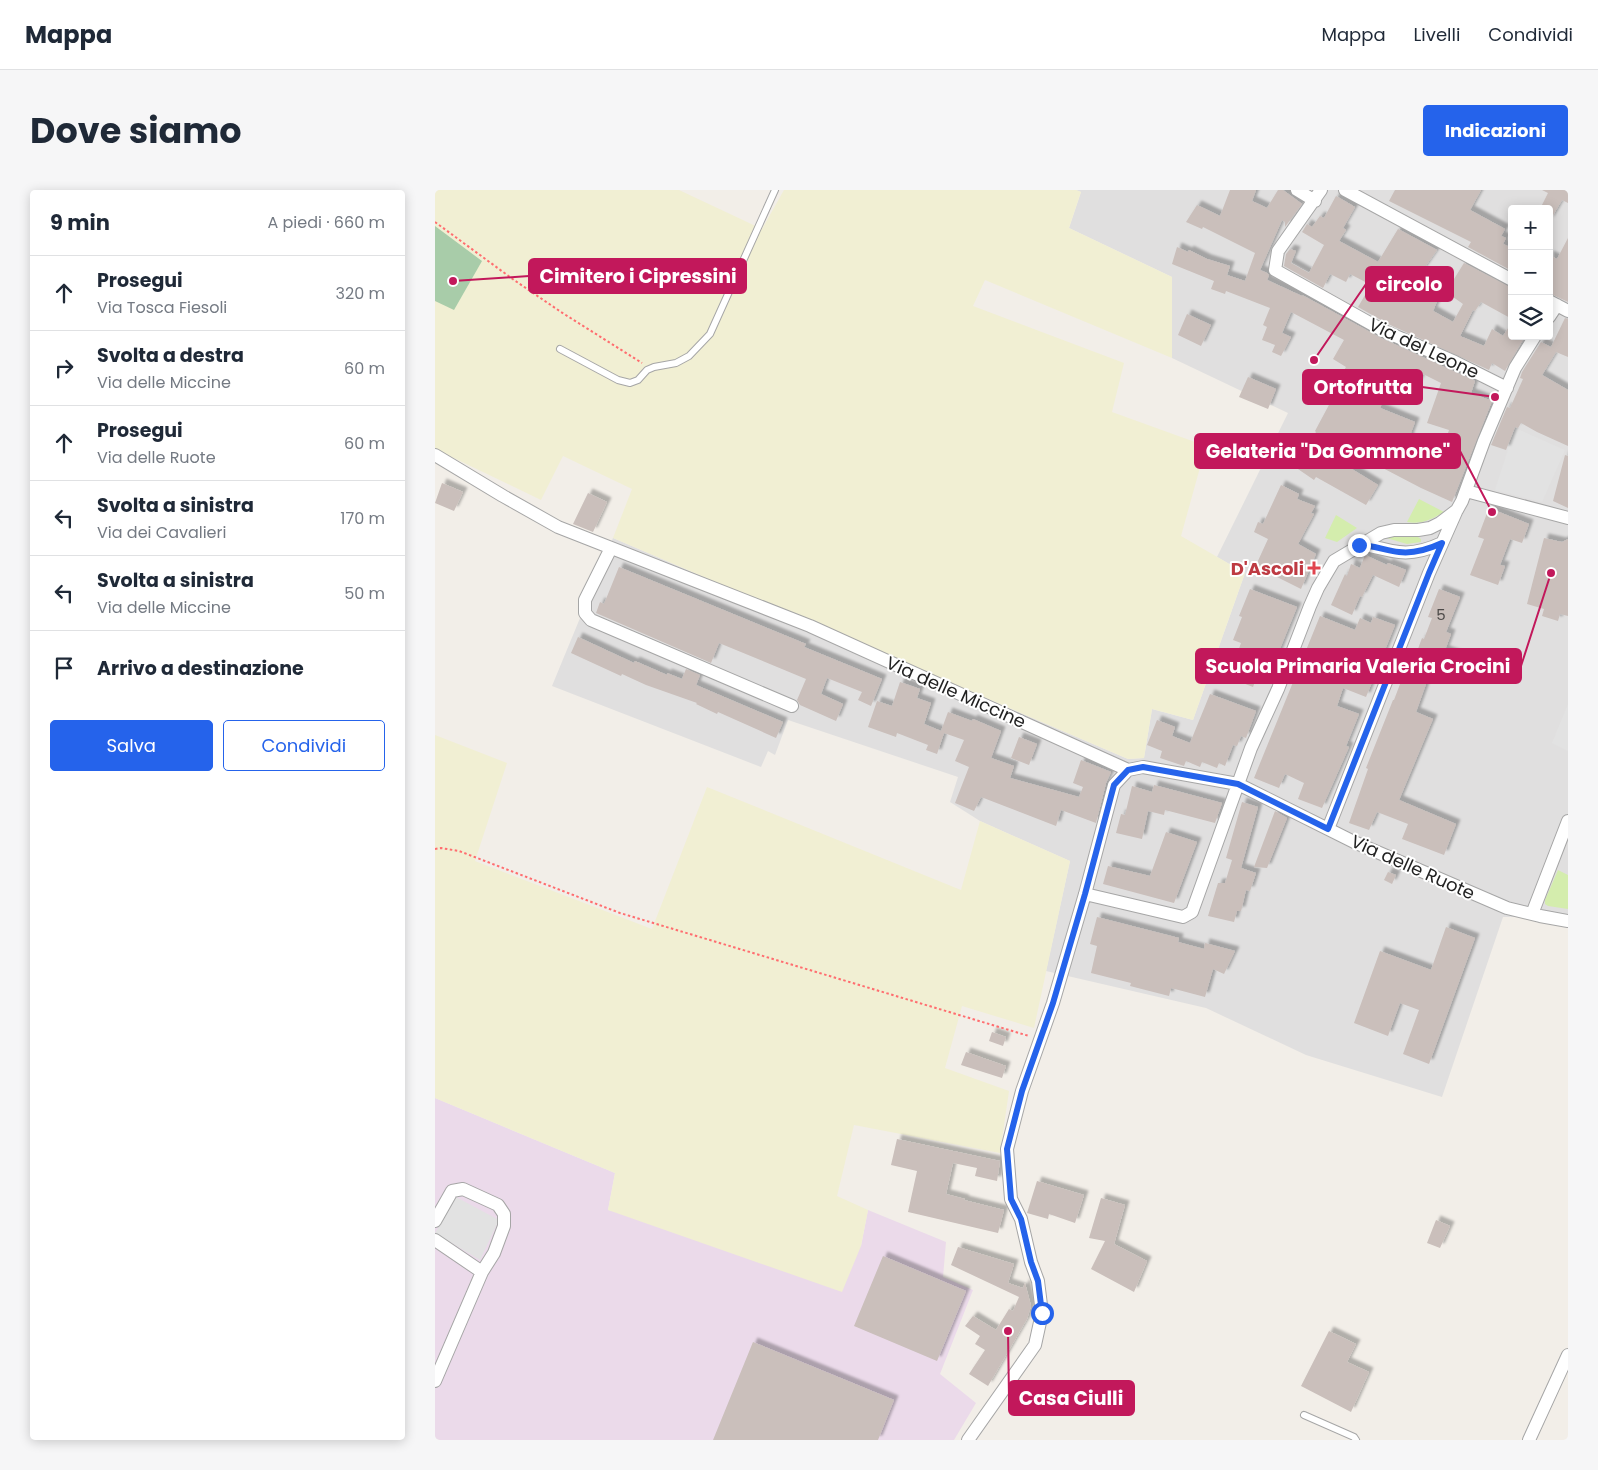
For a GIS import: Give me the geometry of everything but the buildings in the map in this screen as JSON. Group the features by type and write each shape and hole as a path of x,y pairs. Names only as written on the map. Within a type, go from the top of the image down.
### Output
{"street":[{"name":"Via del Leone","path":"1297,190 1318,195 1278,251 1275,270 1384,331 1455,362 1507,388"},
{"path":"1345,190 1508,278"},
{"path":"1328,829 1429,573 1466,491 1483,441 1515,368 1532,340"},
{"name":"Via delle Miccine","path":"435,456 558,527 810,626 1128,770 1143,767 1238,784"},
{"path":"1466,491 1568,518"},
{"path":"1085,894 1183,916 1192,912 1238,784 1318,588 1334,561 1381,533 1394,530 1430,528 1457,510"},
{"path":"1359,545 1368,545 1400,553 1411,553 1442,543"},
{"path":"611,548 585,600 585,613 591,620 792,706"},
{"path":"968,1440 1035,1345 1042,1313 1038,1281 1031,1262 1021,1219 1011,1199 1007,1149 1022,1091 1053,1003 1114,785 1128,770"},
{"name":"Via delle Ruote","path":"1238,784 1403,864 1507,908 1568,921"},
{"path":"1532,914 1568,821"},
{"path":"435,1221 452,1190 463,1190 497,1205 504,1214 503,1226 494,1253 482,1272 435,1381"},
{"path":"435,1240 482,1272"},
{"path":"1529,1440 1568,1355"}],"lane":[{"path":"560,349 623,382 630,383 638,380 651,368 676,363 689,356 710,334 775,190"},
{"path":"1305,1415 1354,1437 1356,1440"}],"path":[{"path":"435,222 561,312 651,368"},
{"path":"435,849 459,851 620,913 1040,1039"}],"shaded area":[{"path":"435,190 679,190 762,229 784,190 1076,190 1081,192 1069,228 1172,277 1172,358 985,280 973,306 1124,363 1112,412 1206,446 1181,536 1245,573 1193,720 1152,709 1144,758 1128,759 613,538 632,489 563,456 541,500 435,449"},
{"path":"1076,190 1568,190 1568,927 1517,917 1503,917 1442,1097 1306,1055 1206,1008 1046,971 1070,861 980,821 950,802 958,777 788,720 775,755 768,751 761,767 552,686 613,538 1128,759 1144,758 1152,709 1193,720 1245,573 1217,557 1288,413 1172,358 1172,277 1069,228 1081,192"},
{"path":"1515,428 1565,450 1542,502 1495,490"},
{"path":"1568,704 1568,751 1552,743"},
{"path":"435,735 507,763 475,861 652,929 707,787 961,890 980,821 1070,861 1034,1028 962,1006 945,1068 1009,1091 1000,1153 854,1125 837,1196 868,1210 861,1246 842,1292 608,1210 615,1173 435,1098"},
{"path":"435,1098 615,1173 608,1210 861,1246 868,1210 946,1242 943,1277 973,1290 940,1374 976,1403 954,1440 435,1440"},
{"path":"456,1197 499,1220 480,1260 435,1233"}],"green space":[{"path":"435,226 482,261 454,310 435,301"},
{"path":"1419,499 1444,512 1426,521 1417,523 1407,522"},
{"path":"1336,515 1357,528 1337,542 1325,538"},
{"path":"1392,535 1418,537 1421,539 1421,542 1407,544 1383,537"},
{"path":"1558,870 1568,875 1568,909 1545,904"}],"place":[{"name":"Cimitero i Cipressini","path":"453,281"},
{"name":"circolo","path":"1314,360"},
{"name":"Ortofrutta","path":"1495,397"},
{"name":"Gelateria \"Da Gommone\"","path":"1492,512"},
{"name":"D'Ascoli","path":"1314,568"},
{"name":"Scuola Primaria Valeria Crocini","path":"1551,573"},
{"name":"Casa Ciulli","path":"1008,1331"}],"route":[{"path":"1042,1313 1038,1281 1031,1262 1021,1219 1011,1199 1007,1149 1022,1091 1053,1003 1114,785 1128,770 1143,767 1238,784 1328,829 1442,543 1411,553 1400,553 1368,545 1359,545"}]}
